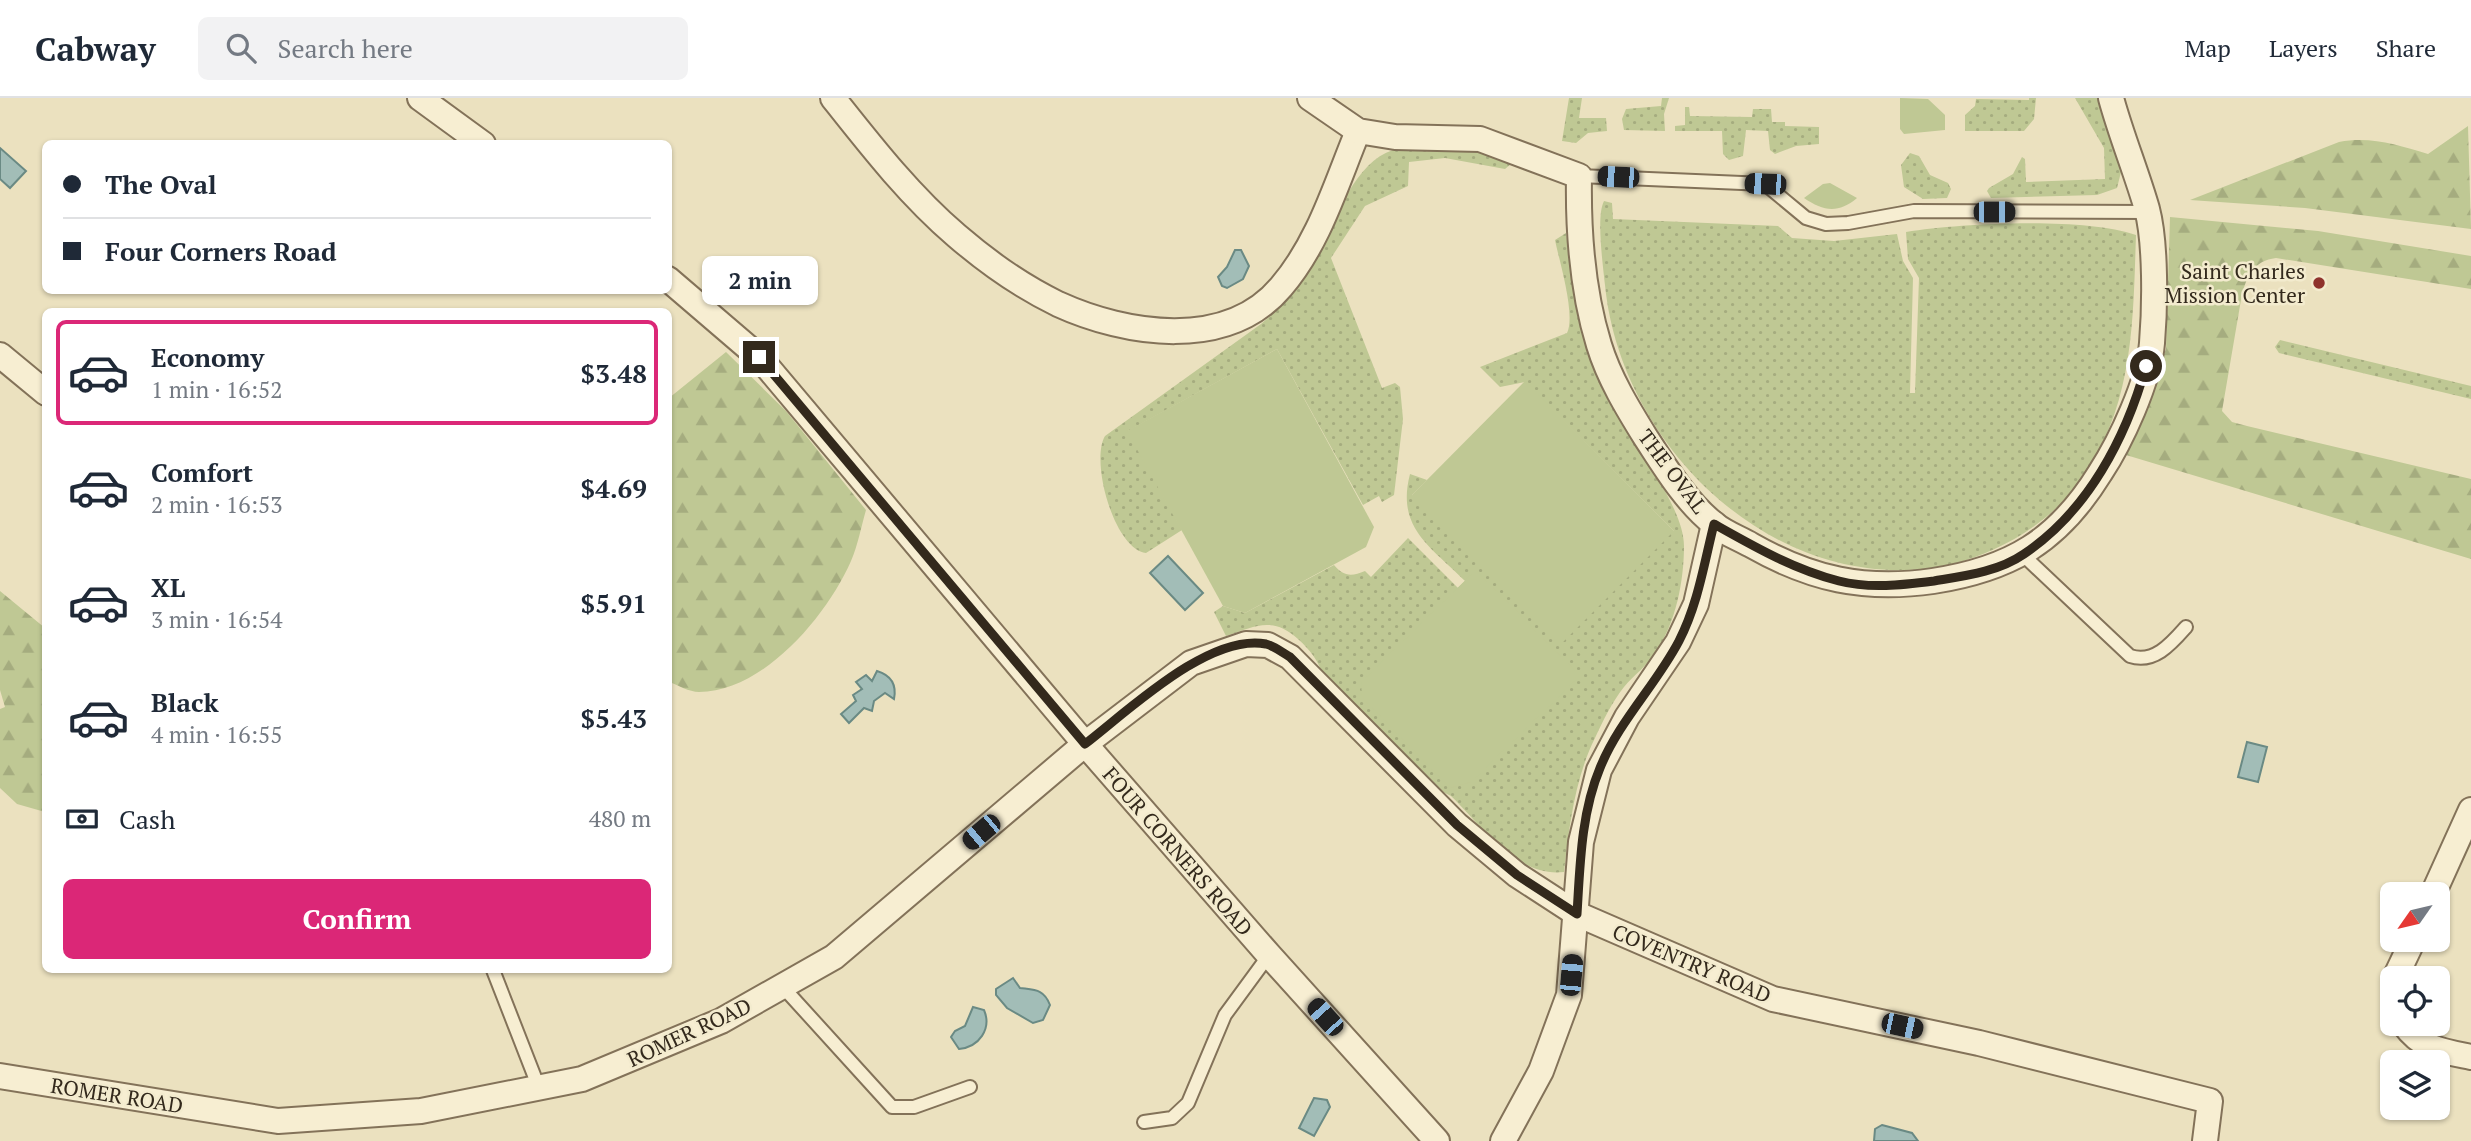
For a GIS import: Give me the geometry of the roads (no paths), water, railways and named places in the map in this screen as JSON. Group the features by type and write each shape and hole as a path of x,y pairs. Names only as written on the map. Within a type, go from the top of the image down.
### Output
{"street":[{"path":"420,98 478,140"},
{"path":"833,98 913,194 957,236 1006,272 1058,304 1132,326 1174,333 1212,329 1248,313 1279,290 1303,258 1321,223 1358,131"},
{"path":"1310,98 1358,131 1395,137 1480,139 1579,176"},
{"name":"THE OVAL","path":"1579,176 1578,217 1585,284 1600,347 1627,408 1673,478 1714,524 1783,563 1841,581 1882,587 1967,576 2023,555 2060,524 2092,486 2111,456 2141,387 2152,346 2153,282 2148,212 2111,98"},
{"name":"FOUR CORNERS ROAD","path":"672,282 759,357 1085,744 1269,955 1437,1141"},
{"path":"0,355 42,390"},
{"path":"1503,1141 1541,1071 1569,995 1581,842 1599,770 1622,725 1678,642 1696,604 1714,524"},
{"name":"ROMER ROAD","path":"0,1076 273,1131 421,1111 582,1079 721,1021 834,957 1085,744 1191,663 1247,644 1268,645"},
{"name":"COVENTRY ROAD","path":"1268,645 1290,657 1457,825 1517,875 1577,914 1773,999 1979,1043 2210,1101 2205,1141"},
{"path":"2438,882 2471,810"},
{"path":"2412,1036 2429,1049 2471,1057"}],"lane":[{"path":"1579,176 1765,184 1806,218 1826,224 1848,223 1914,211 2148,212"},
{"path":"2023,555 2130,656 2140,659 2152,657 2171,644 2186,627"},
{"path":"1144,1122 1172,1118 1188,1103 1224,1015 1269,955"},
{"path":"494,973 539,1088"},
{"path":"782,986 892,1107 914,1107 970,1087"}],"water":[{"path":"0,148 26,171 10,188 0,179"},
{"path":"1235,250 1241,250 1249,266 1243,279 1227,288 1222,286 1218,277 1227,267"},
{"path":"1168,556 1203,593 1185,610 1150,573"},
{"path":"877,671 891,681 894,699 885,693 874,701 872,711 864,708 849,723 841,714 856,701 853,695 862,689 856,682 866,675 872,681"},
{"path":"2247,742 2267,747 2258,782 2238,777"},
{"path":"1013,978 1020,988 1038,991 1045,996 1050,1005 1043,1020 1033,1023 1007,1008 996,995 996,989"},
{"path":"973,1007 984,1010 985,1030 978,1041 959,1049 951,1037 955,1031 965,1026"},
{"path":"1314,1098 1327,1100 1330,1107 1314,1136 1299,1128"},
{"path":"1882,1125 1912,1133 1918,1141 1874,1141 1875,1129"}],"place":[{"name":"Saint Charles Mission Center","path":"2319,283"}]}
